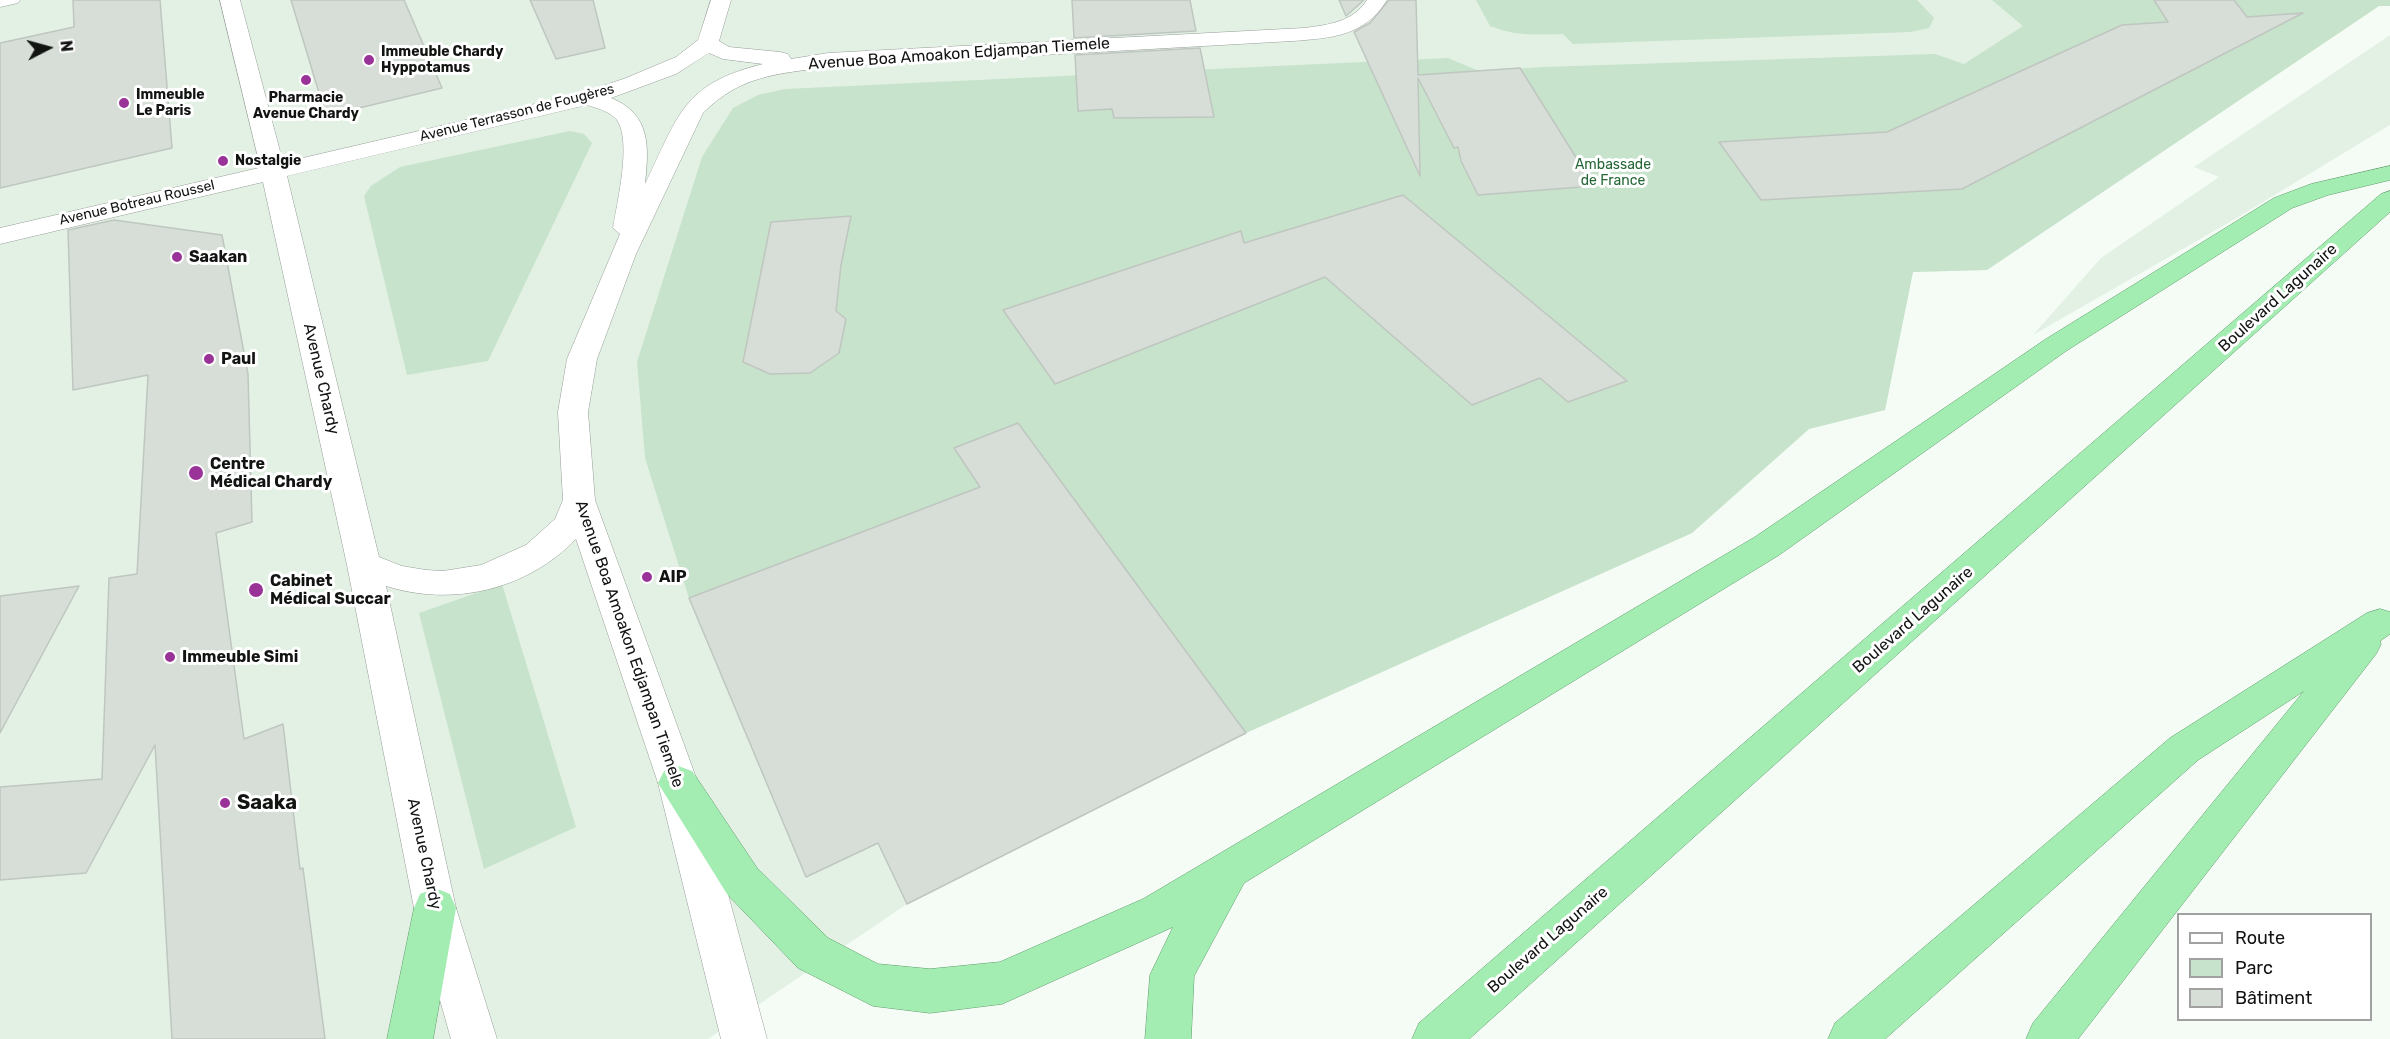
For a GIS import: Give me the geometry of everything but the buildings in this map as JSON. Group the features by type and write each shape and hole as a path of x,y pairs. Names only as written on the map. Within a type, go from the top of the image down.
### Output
{"highway":[{"path":"678,783 742,881 813,952 873,985 930,991 1002,983 1158,913 1767,546 2056,345 2283,203 2320,189 2390,173"},
{"name":"Boulevard Lagunaire","path":"1435,1039 2390,199"},
{"path":"1851,1039 2184,749 2385,617"},
{"path":"2049,1039 2385,617"},
{"path":"1168,1039 1172,975 1190,938 1232,867"},
{"path":"410,1039 435,908"}],"street":[{"name":"Avenue Chardy","path":"230,0 273,170 364,565 435,908 474,1039"},
{"path":"721,0 707,43 723,53 741,57 828,60"},
{"name":"Avenue Boa Amoakon Edjampan Tiemele","path":"744,1039 678,783 579,500 573,412 582,359 623,254 693,110 711,92 740,77 828,60 1316,33 1338,30 1373,9 1377,0"},
{"name":"Avenue Terrasson de Fougères","path":"273,170 590,98 648,78 681,62 707,43"},
{"path":"590,98 619,110 629,120 634,142 623,254"},
{"name":"Avenue Botreau Roussel","path":"0,236 273,170"},
{"path":"364,565 397,578 429,584 487,578 539,553 567,529 579,500"}],"shaded area":[{"path":"0,0 2390,0 2390,6 2379,6 1987,270 1913,272 1885,410 1809,429 1692,533 1246,733 907,904 708,1039 0,1039"},
{"path":"2390,35 2390,125 2235,219 2033,335 2101,258 2219,177 2194,167"}],"green space":[{"path":"1476,0 1917,0 1934,18 1929,28 1911,32 1573,44 1563,34 1535,35 1490,26"},
{"name":"Ambassade de France","path":"1992,0 2390,0 2390,6 2379,6 1987,270 1913,272 1885,410 1809,429 1692,533 1246,733 907,904 878,843 806,877 689,598 645,458 637,362 702,157 733,108 758,95 785,89 1448,58 1479,71 1935,54 1964,64 2023,26"},
{"path":"570,131 584,134 592,143 488,361 407,375 364,196 371,186 400,167"},
{"path":"502,584 576,827 484,869 419,613"}],"place":[{"name":"Immeuble Chardy Hyppotamus","path":"369,60"},
{"name":"Pharmacie Avenue Chardy","path":"306,80"},
{"name":"Immeuble Le Paris","path":"124,103"},
{"name":"Nostalgie","path":"223,161"},
{"name":"Saakan","path":"177,257"},
{"name":"Paul","path":"209,359"},
{"name":"Centre Médical Chardy","path":"196,473"},
{"name":"AIP","path":"647,577"},
{"name":"Cabinet Médical Succar","path":"256,590"},
{"name":"Immeuble Simi","path":"170,657"},
{"name":"Saaka","path":"225,803"}]}
